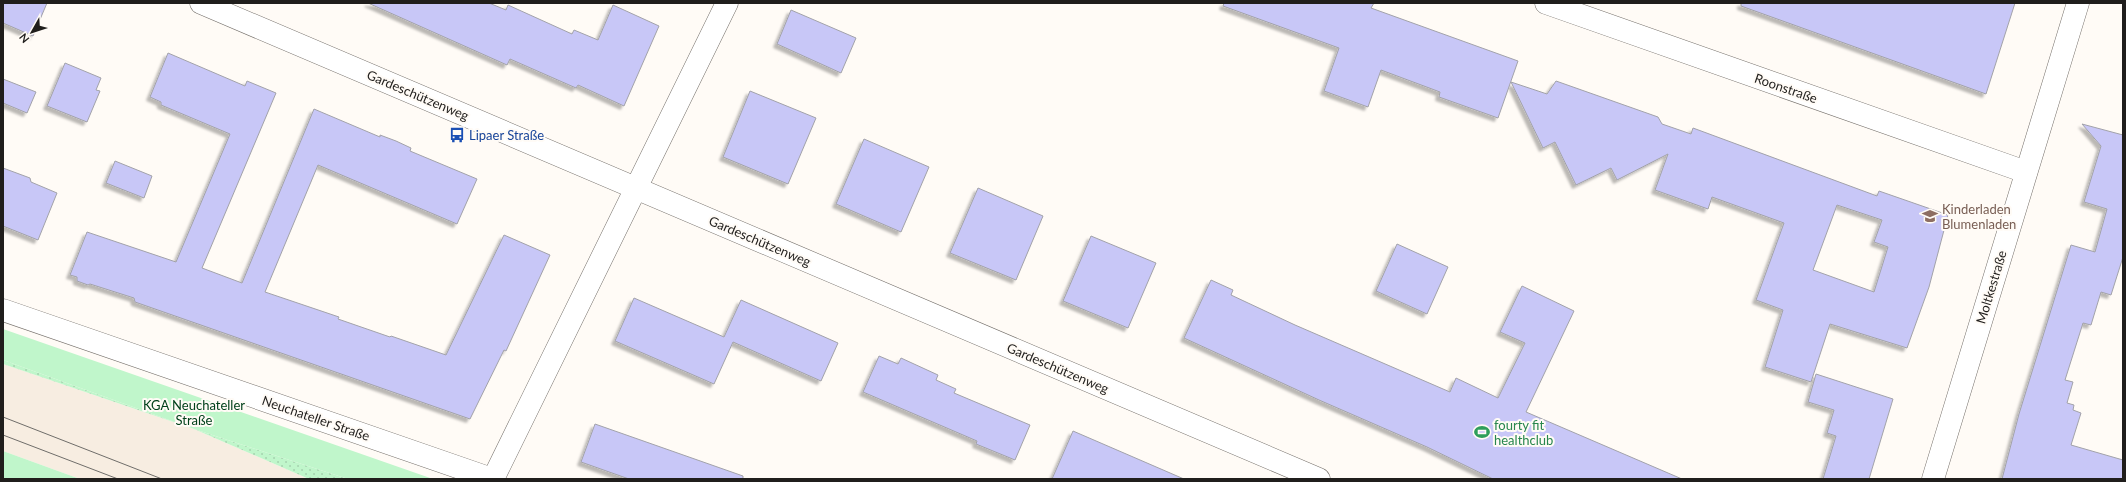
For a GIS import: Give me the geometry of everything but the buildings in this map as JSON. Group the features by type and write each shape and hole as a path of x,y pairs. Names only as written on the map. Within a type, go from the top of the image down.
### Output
{"street":[{"name":"Gardeschützenweg","path":"201,3 1319,479"},
{"path":"492,479 727,3"},
{"name":"Roonstraße","path":"1546,3 2026,172"},
{"name":"Moltkestraße","path":"1933,479 2078,3"},
{"name":"Neuchateller Straße","path":"3,310 492,479"}],"shaded area":[{"path":"3,364 194,429 309,479 80,479 3,451"}],"green space":[{"name":"KGA Neuchateller Straße","path":"3,329 433,479 348,479 194,429 3,360"},
{"path":"3,360 194,429 3,364"},
{"path":"194,429 348,479 309,479"},
{"path":"3,451 80,479 3,479"}],"tram line":[{"path":"3,417 162,479"},
{"path":"3,435 118,479"}],"place":[{"name":"Lipaer Straße","path":"457,135"},
{"name":"Kinderladen Blumenladen","path":"1930,216"},
{"name":"fourty fit healthclub","path":"1482,432"}]}
